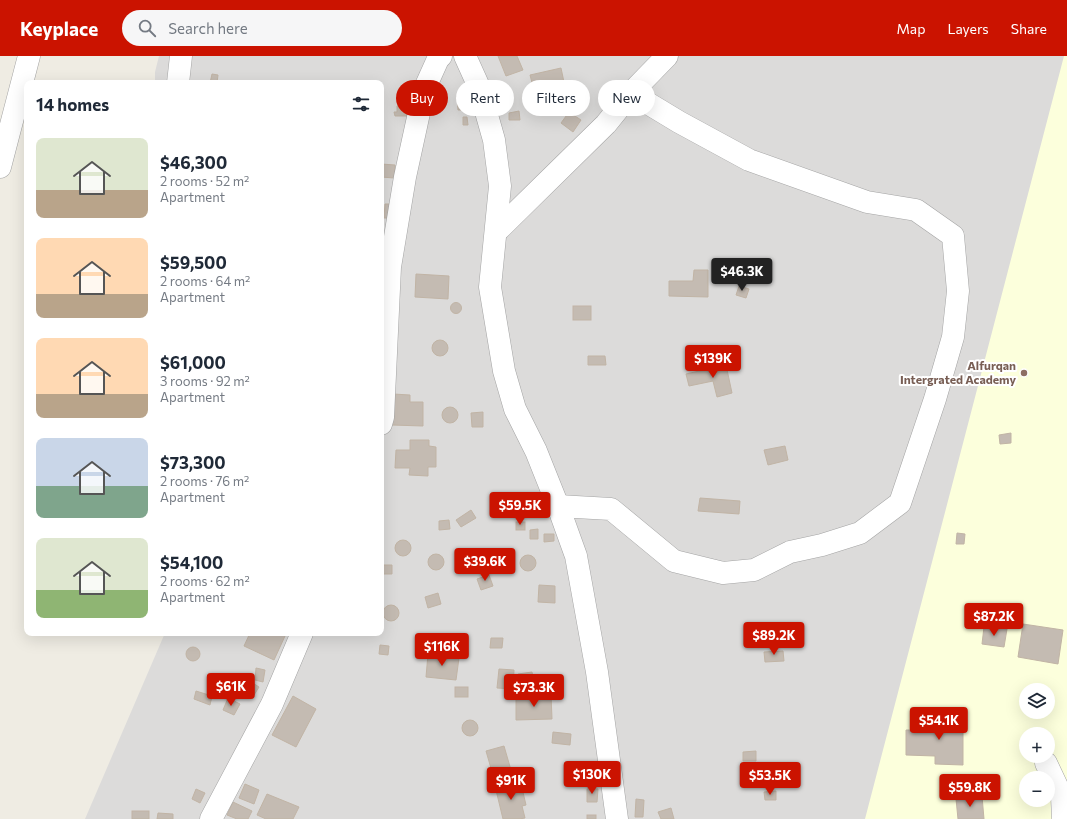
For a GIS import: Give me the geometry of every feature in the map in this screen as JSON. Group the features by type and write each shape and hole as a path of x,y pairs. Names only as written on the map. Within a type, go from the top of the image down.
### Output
{"street":[{"path":"0,167 29,56"},
{"path":"178,80 181,56"},
{"path":"384,396 390,267 405,177 424,90 438,59 441,56"},
{"path":"465,56 479,87 494,140 500,186 490,287 504,371 514,409 536,451 576,556 597,672 617,819"},
{"path":"644,80 666,56"},
{"path":"558,506 611,509 674,561 723,573 754,570 790,552 822,546 860,533 900,503 935,399 953,337 958,291 954,236 916,210 868,202 749,160 655,108"},
{"path":"496,232 613,116"},
{"path":"210,819 272,704 301,636"},
{"path":"1046,763 1062,797 1064,819"}],"shaded area":[{"path":"159,56 1067,56 1067,819 85,819 164,636 384,636 384,80 155,80 155,72"},
{"name":"Alfurqan Intergrated Academy","path":"1064,56 1067,56 1067,819 865,819"}],"building":[{"path":"498,56 517,56 523,70 506,76"},
{"path":"561,68 564,80 531,80 530,75"},
{"path":"212,74 218,75 217,80 211,80"},
{"path":"519,111 520,120 509,120 509,116 514,116 514,112"},
{"path":"566,116 575,116 581,120 573,132 561,123"},
{"path":"463,117 467,117 468,125 463,125"},
{"path":"384,164 395,165 394,178 384,177"},
{"path":"385,204 391,204 391,218 384,218"},
{"path":"694,270 708,270 708,297 669,296 669,281 693,281"},
{"path":"416,274 449,276 448,299 415,297"},
{"path":"739,286 749,289 746,298 736,295"},
{"path":"454,303 458,303 460,304 460,312 454,313 451,310 451,306"},
{"path":"573,306 591,306 591,320 573,320"},
{"path":"440,340 447,345 448,348 443,355 440,356 433,351 432,348 437,341"},
{"path":"588,356 605,356 606,365 588,365"},
{"path":"726,365 732,393 717,397 713,381 689,386 686,374"},
{"path":"393,394 410,395 410,402 423,402 423,426 392,425"},
{"path":"450,407 457,412 458,415 453,422 450,423 443,418 442,415 447,408"},
{"path":"483,412 483,427 472,427 471,413"},
{"path":"1011,433 1011,443 1000,444 999,435"},
{"path":"410,440 429,440 429,446 436,447 436,467 428,467 428,476 409,475 410,468 395,468 396,450 410,450"},
{"path":"785,446 788,460 768,465 764,450"},
{"path":"700,498 740,501 739,514 698,511"},
{"path":"471,510 476,518 461,527 456,520"},
{"path":"449,520 450,529 439,530 439,521"},
{"path":"516,522 525,522 525,530 516,530"},
{"path":"538,529 538,539 530,539 530,530"},
{"path":"957,533 965,534 964,544 956,544"},
{"path":"544,534 554,534 554,541 544,542"},
{"path":"403,540 409,542 411,548 409,554 403,556 397,554 395,548 397,542"},
{"path":"436,554 443,559 444,562 439,569 436,570 429,565 428,562 433,555"},
{"path":"528,555 535,560 536,563 531,570 528,571 521,566 520,563 525,556"},
{"path":"384,565 392,565 392,574 384,574"},
{"path":"489,575 493,586 481,590 477,579"},
{"path":"539,585 555,586 555,603 538,602"},
{"path":"438,593 441,604 428,608 425,597"},
{"path":"391,605 397,607 399,613 397,619 391,621 385,619 385,607"},
{"path":"1023,624 1063,630 1058,664 1018,657"},
{"path":"984,627 1007,629 1004,647 982,644"},
{"path":"249,636 285,636 274,660 244,646"},
{"path":"491,638 503,638 502,648 490,648"},
{"path":"380,645 389,646 388,655 379,654"},
{"path":"193,647 198,649 200,654 198,659 193,661 188,659 186,654 188,649"},
{"path":"783,651 784,661 765,662 764,652"},
{"path":"428,654 459,658 456,680 426,677"},
{"path":"256,668 265,670 263,682 255,680"},
{"path":"499,669 514,670 513,689 497,688"},
{"path":"532,672 534,683 520,686 518,674"},
{"path":"248,680 259,687 254,695 243,688"},
{"path":"455,687 468,687 468,697 455,697"},
{"path":"196,691 212,696 210,705 194,699"},
{"path":"551,695 552,719 516,720 516,696"},
{"path":"293,696 316,709 296,747 272,735"},
{"path":"228,698 240,704 234,715 223,710"},
{"path":"934,716 963,716 963,765 935,764 935,756 906,755 906,730 933,730"},
{"path":"470,720 477,725 478,728 473,735 470,736 463,731 462,728 467,721"},
{"path":"553,732 571,734 570,745 552,743"},
{"path":"504,746 513,777 495,782 486,751"},
{"path":"756,751 756,761 743,761 743,752"},
{"path":"516,781 518,789 522,788 526,805 522,806 525,818 503,819 495,786"},
{"path":"245,784 259,790 254,804 239,798"},
{"path":"196,789 205,793 200,803 192,799"},
{"path":"587,789 598,789 597,802 587,802"},
{"path":"776,791 776,800 765,800 764,792"},
{"path":"267,794 299,807 293,819 266,819 257,815"},
{"path":"982,796 984,819 958,819 956,799"},
{"path":"636,799 644,800 643,817 635,817"},
{"path":"233,802 252,811 248,819 237,819 227,815"},
{"path":"671,808 674,819 661,819 658,812"},
{"path":"132,811 149,811 149,819 132,819"},
{"path":"158,813 173,814 173,819 157,819"},
{"path":"587,815 596,815 596,819 587,819"}],"place":[{"name":"Alfurqan Intergrated Academy","path":"1024,373"}]}
